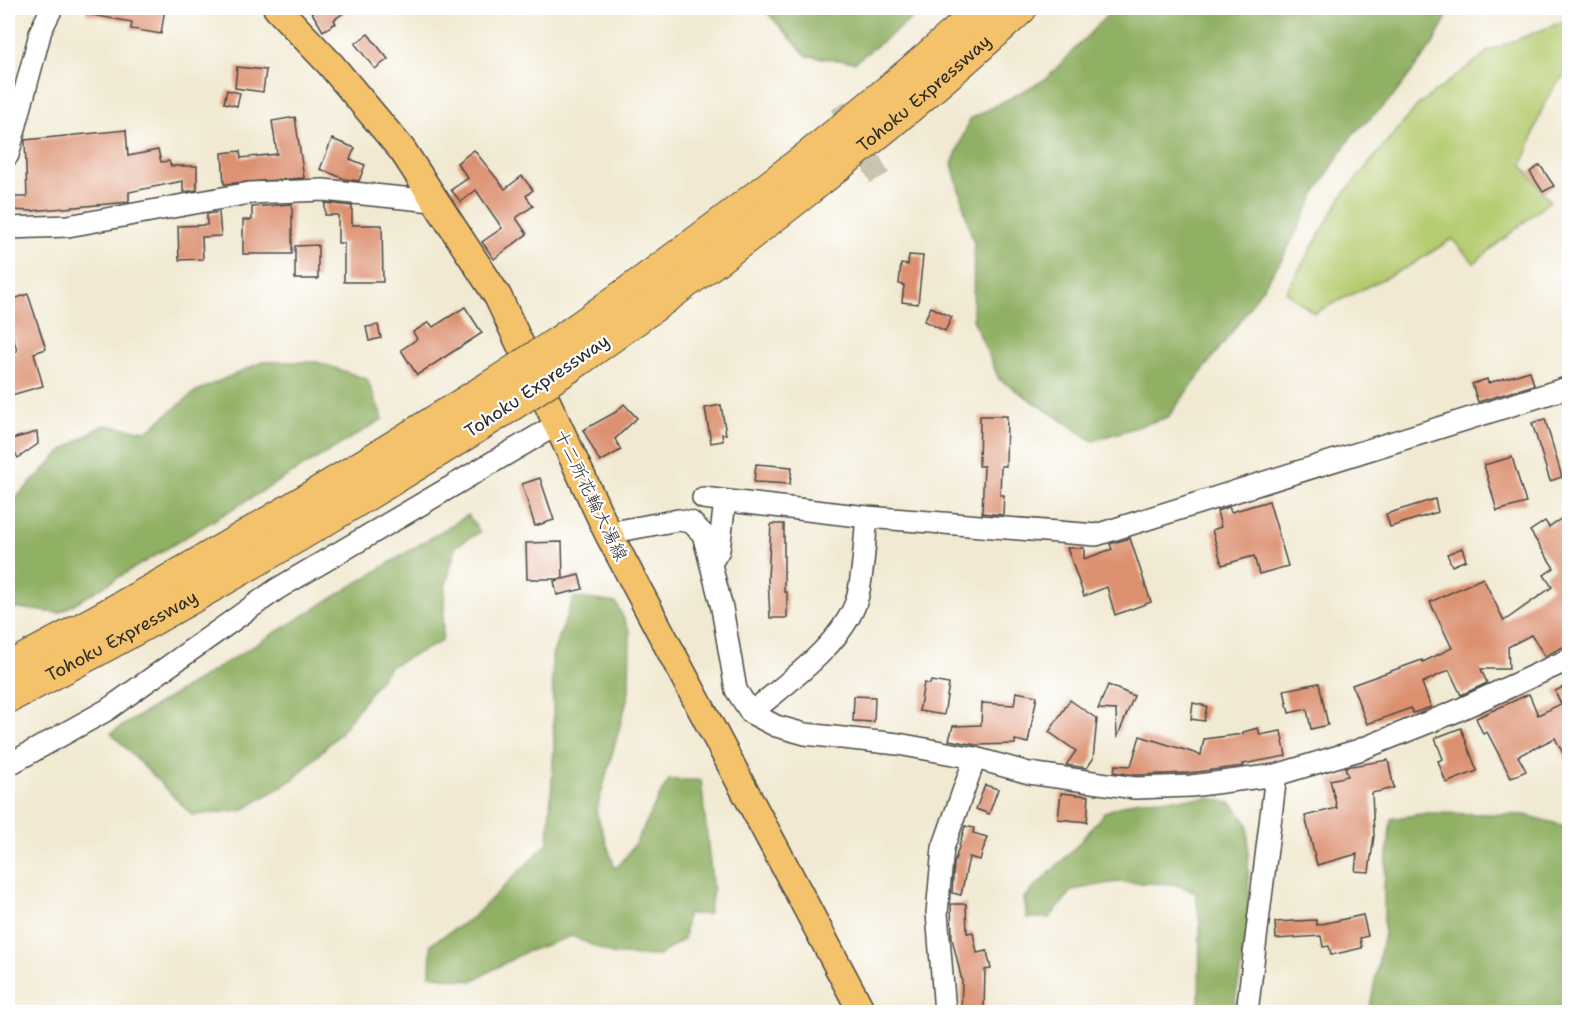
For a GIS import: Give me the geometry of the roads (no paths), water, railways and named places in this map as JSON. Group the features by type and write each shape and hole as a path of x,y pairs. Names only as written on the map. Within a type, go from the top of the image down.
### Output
{"highway":[{"name":"Tohoku Expressway","path":"564,354 663,268 817,150 982,8"},
{"name":"Tohoku Expressway","path":"8,698 102,649 328,520 564,354 678,290 833,171 972,53 1021,8"},
{"name":"Tohoku Expressway","path":"8,668 89,626 315,497 500,397"}],"main road":[{"name":"十二所花輪大湯線","path":"277,8 331,65 403,151 433,201 506,310 556,425 608,534 862,1012"}],"street":[{"path":"8,155 41,30 52,8"},
{"path":"8,228 68,226 249,193 323,190 433,201"},
{"path":"703,498 867,517 1096,535 1569,387"},
{"path":"8,765 107,710 277,589 556,425"},
{"path":"711,563 720,550 724,501"},
{"path":"751,713 814,660 841,628 856,601 867,517"},
{"path":"608,534 678,520 691,522 702,534 711,563 736,690 751,713 776,726 805,734 898,744 975,758 1029,773 1135,788 1191,786 1276,775 1359,750 1567,663"},
{"path":"945,1012 937,912 943,848 975,758"},
{"path":"1247,1012 1276,775"}],"tunnel":[{"path":"840,105 883,184"}]}
